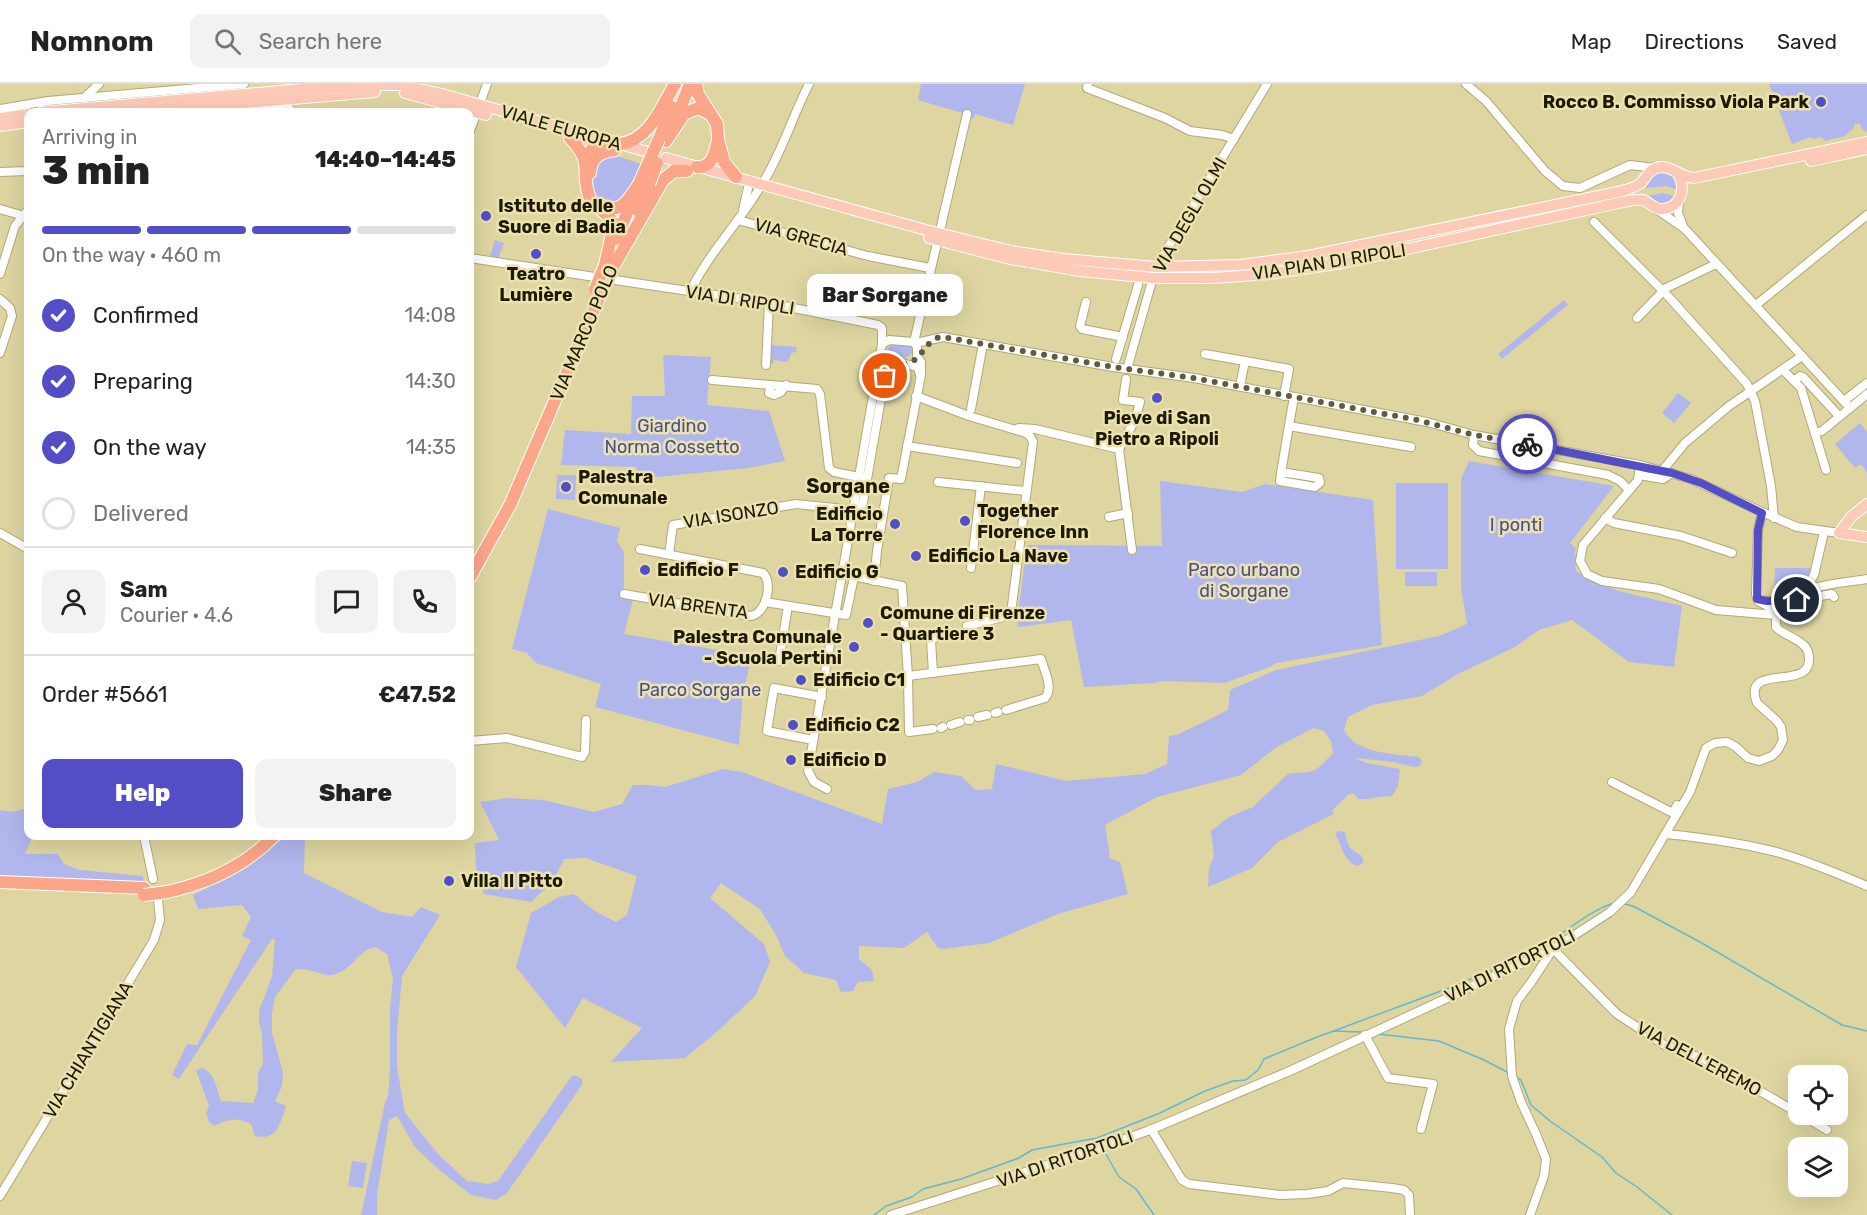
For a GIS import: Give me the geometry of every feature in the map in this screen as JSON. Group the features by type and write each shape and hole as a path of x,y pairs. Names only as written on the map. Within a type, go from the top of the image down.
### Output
{"highway":[{"path":"644,184 620,207 605,207 596,201 591,185 591,163 598,154 635,140 646,131 675,84"},
{"name":"VIA MARCO POLO","path":"663,140 682,84"},
{"name":"VIA MARCO POLO","path":"474,557 499,512 598,285 609,266 663,140 690,84"},
{"path":"696,84 700,97 717,124 724,162 749,185"},
{"path":"663,140 681,117 689,111 700,108 714,116"},
{"path":"570,138 586,160"},
{"path":"609,266 663,180 674,171 704,167 710,162 718,139"},
{"path":"609,266 614,225 609,215 596,206 589,197 586,160 590,151 597,145 615,146"},
{"name":"VIA MARCO POLO","path":"474,570 510,505 598,285"},
{"path":"164,892 216,869 243,853 259,840"},
{"path":"0,882 147,887 164,892 197,885 229,871 269,840"},
{"path":"0,889 147,887"}],"main road":[{"name":"VIALE EUROPA","path":"60,108 84,103 287,99 353,85 383,84 409,86 444,104"},
{"path":"444,104 451,84"},
{"name":"VIALE EUROPA","path":"182,108 387,91 471,108"},
{"name":"VIALE EUROPA","path":"474,108 646,156"},
{"name":"VIALE EUROPA","path":"478,109 597,145"},
{"path":"0,118 24,115"},
{"path":"0,126 24,123"},
{"path":"1655,168 1667,168 1678,174 1694,178 1867,142"},
{"name":"VIA PIAN DI RIPOLI","path":"938,237 978,252 1044,266 1235,277 1315,268 1638,200 1668,208 1698,184 1867,149"},
{"path":"665,161 938,237"},
{"name":"VIA PIAN DI RIPOLI","path":"1154,272 1240,265 1308,256 1618,192 1634,187 1655,168"},
{"path":"1678,174 1683,186 1680,198"},
{"path":"1643,180 1641,192 1650,204"},
{"path":"1867,504 1851,517 1839,533 1867,537"}],"street":[{"path":"84,103 99,84"},
{"name":"VIALE EUROPA","path":"0,109 84,103 196,86 244,84"},
{"path":"474,120 487,84"},
{"path":"690,292 700,270 712,252 740,217 749,185 783,145 793,116 809,84"},
{"path":"1088,84 1087,88 1165,118 1190,131 1234,139"},
{"name":"VIA DEGLI OLMI","path":"1127,369 1154,272 1267,84"},
{"path":"1466,84 1486,101 1545,171 1563,186 1580,188 1627,166 1655,168"},
{"name":"VIALE EUROPA","path":"261,108 287,99"},
{"path":"874,580 889,478 902,479 921,375 921,362 917,356 915,343 930,268 967,114"},
{"path":"1638,165 1643,171 1643,180"},
{"path":"0,172 24,171"},
{"path":"1680,198 1678,213 1684,229"},
{"path":"1650,204 1684,229 1847,404"},
{"path":"0,208 24,213"},
{"path":"0,274 15,226 24,215"},
{"path":"1756,305 1867,216"},
{"name":"VIA GRECIA","path":"740,217 866,255 930,268"},
{"path":"1594,222 1663,291 1751,390 1771,486 1774,518"},
{"path":"474,259 598,285"},
{"path":"1637,318 1663,291 1716,264"},
{"name":"VIA DI RIPOLI","path":"615,280 769,303 878,325 883,332 882,348"},
{"name":"VIA DEGLI OLMI","path":"1116,359 1138,285"},
{"path":"0,299 12,313 0,354"},
{"path":"1086,302 1080,326 1082,329 1123,337"},
{"path":"766,364 769,303"},
{"path":"1126,323 1138,327"},
{"path":"827,789 814,782 808,771 854,510 863,478 873,420 877,373 882,348 889,340 915,343 943,337 1240,387 1427,422 1474,435 1640,465 1701,483 1762,513 1803,529 1839,533"},
{"path":"908,363 934,339"},
{"path":"971,409 983,344"},
{"path":"882,348 884,358 918,367 921,375"},
{"path":"1205,354 1289,369 1284,396"},
{"path":"1662,471 1689,439 1742,395 1802,356"},
{"path":"877,373 882,364 892,361"},
{"path":"1240,387 1245,361"},
{"path":"1783,370 1801,388 1826,470"},
{"path":"1795,380 1800,376 1803,377 1839,417"},
{"path":"1126,379 1123,400 1140,402 1135,420 1119,449 1132,550"},
{"path":"712,380 815,388 820,394 830,469 863,478"},
{"path":"1815,433 1822,431 1839,417 1847,404 1867,384"},
{"path":"1847,404 1867,394"},
{"path":"916,396 969,416 1028,434 1033,442 1011,613 966,626"},
{"path":"1294,398 1280,481 1315,487 1319,485 1320,479"},
{"path":"1289,426 1411,447"},
{"path":"1010,429 1035,429 1119,449"},
{"path":"1474,435 1473,444 1479,451 1608,475 1629,490"},
{"path":"907,446 1017,463"},
{"path":"1640,465 1638,480 1585,543 1580,553 1582,566 1591,577 1602,581 1659,589 1716,610 1776,615 1779,607 1786,600 1806,589 1867,579"},
{"path":"1639,475 1664,479 1672,473"},
{"path":"938,482 1025,491"},
{"path":"971,568 981,486"},
{"name":"VIA ISONZO","path":"669,554 673,525 796,504 854,510"},
{"path":"1109,517 1128,513"},
{"path":"1762,513 1758,530 1756,594 1758,601 1797,600 1832,594 1834,597"},
{"path":"1605,518 1614,523 1681,536 1732,553"},
{"path":"1806,589 1814,575 1824,532"},
{"path":"0,533 24,547"},
{"name":"VIA ISONZO","path":"640,549 765,574 768,581 765,602"},
{"path":"843,574 902,586 909,732 969,720 1045,698 1049,689 1041,658 908,676"},
{"path":"765,602 836,615 847,614 854,577"},
{"name":"VIA BRENTA","path":"624,594 750,616 761,611 765,602"},
{"name":"VIA DI RITORTOLI","path":"891,1215 1094,1150 1151,1129 1292,1070 1552,949 1610,912 1631,892 1665,837 1690,792 1702,755 1711,744 1727,742 1748,758 1758,761 1776,753 1782,744 1782,727 1759,706 1755,698 1755,690 1760,682 1766,679 1793,677 1801,673 1807,666 1808,656 1803,645 1777,629 1776,615 1769,607 1758,601"},
{"path":"779,661 788,606"},
{"path":"933,673 931,640 950,631"},
{"path":"813,740 767,732 774,688 822,697"},
{"path":"474,741 507,738 582,757 585,752 586,720"},
{"path":"1612,782 1673,813 1683,796 1690,792"},
{"path":"1665,837 1711,839 1780,853 1825,868 1867,886"},
{"path":"144,840 147,887"},
{"name":"VIA CHIANTIGIANA","path":"0,1196 154,940 164,892"},
{"path":"1530,1215 1544,1176 1546,1159 1512,1076 1509,1029 1516,1001 1552,949"},
{"name":"VIA DELL'EREMO","path":"1552,949 1617,1014 1666,1046 1704,1059 1788,1107"},
{"path":"1365,1035 1388,1078 1433,1084 1420,1129"},
{"name":"VIA DELL'EREMO","path":"1819,1125 1827,1130"},
{"path":"1151,1129 1182,1180 1189,1184 1280,1195 1328,1191 1343,1183 1392,1188 1404,1190 1409,1195 1410,1215"}],"green space":[{"path":"921,84 1025,84 1013,125 975,114 973,119 969,118 969,115 918,100"},
{"name":"Rocco B. Commisso Viola Park","path":"1769,84 1867,84 1867,132 1859,123 1854,125 1854,128 1845,136 1825,141 1821,137 1813,139 1811,137 1792,144"},
{"path":"614,155 641,164 621,204 598,201 593,192 594,164"},
{"path":"1663,171 1674,175 1679,190 1666,186 1646,188 1652,174"},
{"path":"1663,193 1677,197 1672,202 1661,205 1647,196"},
{"path":"495,240 504,243 498,259 490,256"},
{"path":"1564,300 1568,305 1502,359 1498,354"},
{"path":"891,344 910,346 913,348 913,353 903,359 893,357 887,349"},
{"path":"770,345 797,347 796,352 791,353 788,362 774,360 773,364 768,363"},
{"name":"Giardino Norma Cossetto","path":"663,355 711,357 707,405 769,411 785,461 748,468 637,479 636,467 561,465 565,430 631,434 632,396 665,396"},
{"path":"1678,393 1691,403 1674,423 1662,413"},
{"path":"1860,423 1867,432 1867,473 1861,464 1855,468 1835,444"},
{"name":"I ponti","path":"1469,461 1614,486 1570,543 1576,548 1576,571 1613,589 1682,606 1674,667 1629,662 1572,620 1539,630 1515,647 1458,674 1422,696 1372,705 1348,717 1344,730 1357,744 1377,751 1419,757 1422,760 1420,766 1414,767 1394,762 1355,758 1367,763 1400,769 1398,786 1392,796 1358,799 1354,794 1349,794 1332,811 1334,814 1278,842 1252,868 1208,887 1209,868 1214,856 1211,831 1229,817 1253,807 1288,774 1314,771 1333,753 1331,741 1324,731 1314,728 1275,748 1241,775 1157,797 1105,825 1110,858 1120,862 1128,894 1058,914 989,943 943,949 938,948 927,932 904,948 859,946 859,959 872,970 874,981 858,982 853,991 841,992 836,980 804,973 785,956 776,935 760,909 721,883 710,898 764,944 770,962 755,996 685,1058 611,1062 642,1028 583,998 565,1028 516,967 531,913 559,897 574,894 593,910 616,922 627,915 637,876 585,858 564,859 553,882 531,902 484,894 481,887 490,879 476,870 475,843 499,840 480,802 507,798 543,800 594,812 622,804 633,785 665,787 723,769 742,772 882,824 888,789 917,782 934,772 961,776 976,790 992,789 996,764 1066,781 1145,774 1167,764 1169,736 1177,735 1228,710 1230,690 1276,670 1439,636 1467,624 1461,587 1461,479"},
{"name":"Palestra Comunale","path":"557,475 576,475 575,500 556,499"},
{"name":"Parco urbano di Sorgane","path":"1160,481 1242,492 1265,484 1373,500 1382,645 1276,663 1224,683 1163,681 1084,687 1071,620 1018,627 1027,545 1162,546"},
{"path":"1396,483 1448,483 1448,569 1396,569"},
{"name":"Parco Sorgane","path":"548,509 620,528 617,541 624,552 624,594 634,596 624,634 752,656 743,693 739,745 595,707 601,684 536,663 527,653 512,649"},
{"path":"1775,568 1811,568 1806,580 1798,588 1774,594"},
{"path":"1405,572 1437,572 1437,586 1405,586"},
{"path":"24,809 24,840 31,840 25,854 58,854 64,864 80,870 143,876 144,883 0,875 0,810 13,812"},
{"path":"1338,831 1345,832 1349,846 1361,855 1364,862 1358,866 1349,861 1335,834"},
{"path":"281,840 305,840 304,873 382,912 412,917 421,907 440,915 402,976 397,1031 397,1067 405,1113 438,1154 467,1181 488,1184 498,1181 571,1077 574,1075 582,1079 582,1085 507,1193 496,1200 471,1195 415,1147 397,1116 389,1120 377,1196 377,1215 361,1215 388,1096 390,1070 390,1009 393,979 387,954 375,947 363,952 347,968 336,974 326,975 301,969 295,970 275,997 272,1033 283,1072 282,1086 275,1101 286,1106 277,1129 269,1136 263,1137 255,1136 251,1124 241,1120 228,1120 214,1126 209,1122 206,1113 209,1106 196,1070 203,1068 210,1074 221,1101 253,1103 258,1090 258,1073 263,1064 259,1011 272,976 275,940 272,939 179,1079 172,1075 187,1044 197,1045 251,940 242,936 251,917 242,905 198,909 193,895 248,867"},
{"path":"352,1161 367,1163 363,1188 348,1186"}],"waterway":[{"path":"1334,1031 1510,962 1544,945 1594,912 1614,903"},
{"path":"1624,904 1633,906 1700,942 1842,1025 1867,1031"},
{"path":"874,1215 886,1206 912,1197 923,1189 961,1179 1019,1158 1032,1150 1097,1138 1160,1113 1205,1091 1233,1081 1246,1080 1258,1070 1264,1059 1317,1037 1334,1031 1361,1032"},
{"path":"1378,1034 1439,1041 1507,1072"},
{"path":"1516,1077 1521,1080 1531,1105 1602,1157 1616,1173 1672,1215"},
{"path":"1103,1149 1119,1177 1136,1189 1154,1215"}],"way so far":[{"path":"885,376 877,375 880,366 892,361 908,363 934,339 943,337 1113,367 1194,378 1417,420 1474,435 1527,444"}],"place":[{"name":"Rocco B. Commisso Viola Park","path":"1821,102"},
{"name":"Istituto delle Suore di Badia","path":"486,216"},
{"name":"Teatro Lumière","path":"536,254"},
{"name":"Bar Sorgane","path":"885,376"},
{"name":"Pieve di San Pietro a Ripoli","path":"1157,398"},
{"name":"Palestra Comunale","path":"566,487"},
{"name":"Together Florence Inn","path":"965,521"},
{"name":"Edificio La Torre","path":"895,524"},
{"name":"Edificio La Nave","path":"916,556"},
{"name":"Edificio F","path":"645,570"},
{"name":"Edificio G","path":"783,572"},
{"name":"Comune di Firenze - Quartiere 3","path":"868,623"},
{"name":"Palestra Comunale - Scuola Pertini","path":"854,647"},
{"name":"Edificio C1","path":"801,680"},
{"name":"Edificio C2","path":"793,725"},
{"name":"Edificio D","path":"791,760"},
{"name":"Villa Il Pitto","path":"449,881"}],"district":[{"name":"Sorgane","path":"848,486"}],"route":[{"path":"1527,444 1672,473 1692,479 1762,513 1758,530 1757,599 1758,601 1797,600"}]}
